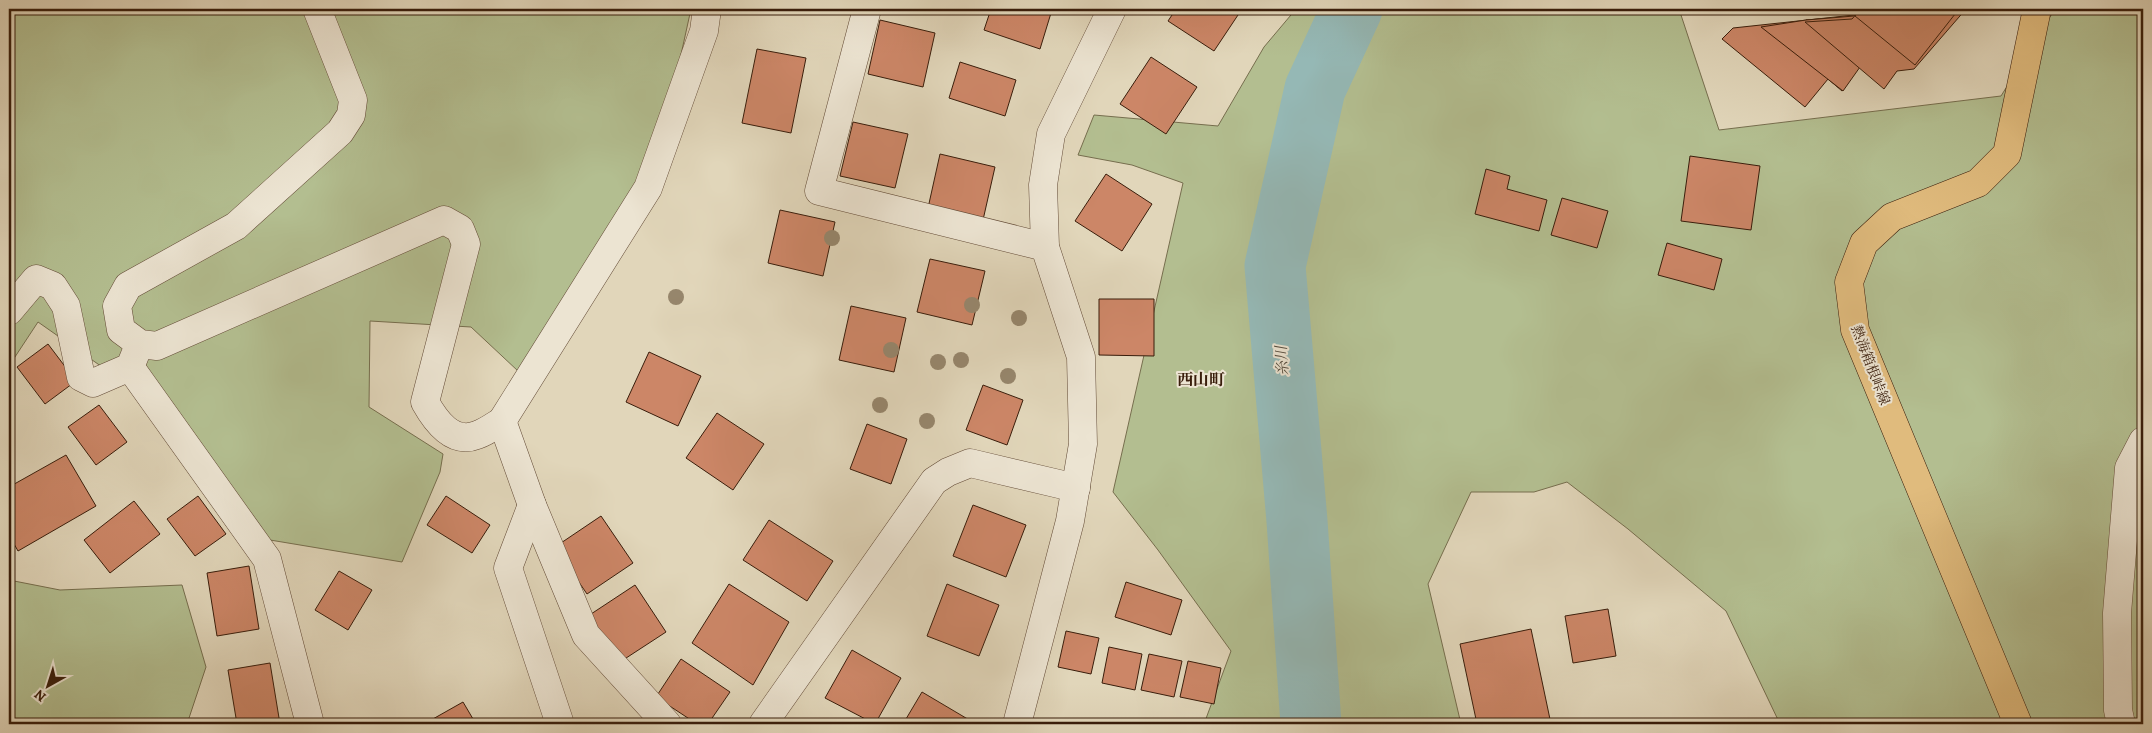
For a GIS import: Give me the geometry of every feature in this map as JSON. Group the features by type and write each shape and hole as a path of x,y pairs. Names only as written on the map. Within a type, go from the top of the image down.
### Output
{"main road":[{"name":"熱海箱根峠線","path":"2018,724 1855,330 1849,282 1864,243 1892,217 1978,183 2007,154 2037,9"}],"street":[{"path":"310,724 267,559 135,355 121,330 117,306 128,286 236,226 340,132 351,115 353,100 317,9"},
{"path":"9,311 36,279 54,286 66,306 81,377 92,383 135,355 444,220 460,229 466,244 425,402 436,422 454,435 476,436 502,421 648,188 704,31 707,9"},
{"path":"867,9 819,191 1045,247"},
{"path":"1017,724 1070,521 1083,444 1080,357 1045,247 1043,185 1051,134 1112,9"},
{"path":"502,421 532,505 586,636 667,724"},
{"path":"2121,724 2118,710 2118,604 2128,468 2143,441"},
{"path":"763,724 934,481 948,472 970,463 1076,488"},
{"path":"532,505 508,568 560,724"}],"green space":[{"path":"9,9 691,9 657,164 518,371 471,327 370,321 369,407 443,454 440,472 402,562 270,540 125,383 38,322 9,366"},
{"path":"1296,9 1679,9 1719,130 2001,96 2055,9 2143,9 2143,724 1780,724 1726,611 1628,529 1567,482 1534,492 1471,492 1428,584 1461,724 1204,724 1231,651 1158,550 1113,492 1183,183 1132,165 1078,155 1094,115 1218,126 1264,47"},
{"path":"9,580 60,590 182,585 206,667 187,724 9,724"}],"building":[{"path":"991,9 1038,9 1051,13 1040,49 984,30"},
{"path":"1176,9 1242,9 1214,51 1168,21"},
{"path":"1858,9 1963,9 1913,66 1896,69 1885,86 1806,20 1852,17"},
{"path":"1858,9 1963,9 1913,66 1896,69 1836,20 1852,17"},
{"path":"1859,9 1964,9 1915,65 1898,67 1885,86 1859,66 1842,91 1828,79 1805,107 1722,39 1733,28 1854,15"},
{"path":"1861,9 1965,9 1916,66 1899,68 1885,86 1860,67 1843,91 1761,27 1806,20 1854,16"},
{"path":"1861,9 1966,9 1914,69 1897,71 1884,89 1805,22 1852,19"},
{"path":"1861,9 1959,9 1915,65 1855,16"},
{"path":"880,20 935,33 923,87 868,74"},
{"path":"757,49 806,58 791,133 742,123"},
{"path":"1151,57 1197,87 1166,134 1120,104"},
{"path":"960,62 1016,80 1005,116 949,98"},
{"path":"853,122 908,134 895,188 840,176"},
{"path":"940,154 995,167 983,220 928,208"},
{"path":"1690,156 1760,166 1751,230 1681,221"},
{"path":"1486,169 1510,176 1507,189 1547,200 1539,231 1475,214"},
{"path":"1106,174 1152,204 1122,251 1075,221"},
{"path":"1562,198 1608,211 1597,248 1551,235"},
{"path":"780,210 835,222 823,276 768,263"},
{"path":"1667,243 1722,259 1714,290 1658,275"},
{"path":"930,259 985,271 972,325 917,312"},
{"path":"1099,299 1154,299 1154,356 1099,355"},
{"path":"851,306 906,318 894,372 839,360"},
{"path":"48,344 76,381 45,404 17,367"},
{"path":"649,352 701,376 678,426 626,402"},
{"path":"983,385 1023,400 1007,445 966,430"},
{"path":"99,405 127,442 96,465 68,427"},
{"path":"717,413 764,444 733,490 686,458"},
{"path":"867,424 907,439 891,484 850,469"},
{"path":"66,455 96,506 18,551 9,535 9,487"},
{"path":"198,496 226,534 195,556 167,519"},
{"path":"446,496 490,525 472,553 427,525"},
{"path":"134,501 160,534 110,573 84,540"},
{"path":"973,505 1026,525 1006,577 953,556"},
{"path":"601,516 633,563 587,594 555,547"},
{"path":"769,520 833,561 807,601 743,560"},
{"path":"249,566 259,629 217,636 207,573"},
{"path":"339,571 372,590 348,630 315,610"},
{"path":"1126,582 1182,600 1171,635 1115,617"},
{"path":"729,584 789,622 753,685 692,643"},
{"path":"947,584 999,605 979,656 927,636"},
{"path":"635,585 666,632 620,662 588,616"},
{"path":"1608,609 1616,656 1573,663 1565,616"},
{"path":"1531,629 1551,724 1477,724 1460,644"},
{"path":"1066,631 1099,638 1091,674 1058,667"},
{"path":"1109,647 1142,654 1135,690 1102,683"},
{"path":"852,650 901,678 875,724 825,698"},
{"path":"1149,654 1182,661 1174,697 1141,690"},
{"path":"681,659 730,692 708,724 697,724 656,697"},
{"path":"1188,661 1221,668 1214,704 1180,697"},
{"path":"270,663 280,724 237,724 228,670"},
{"path":"922,692 971,721 969,724 903,724"},
{"path":"463,702 476,724 424,724"}],"waterway":[{"name":"糸川","path":"1311,724 1297,521 1275,266 1315,89 1352,9"}],"district":[{"name":"西山町","path":"1201,379"}]}
